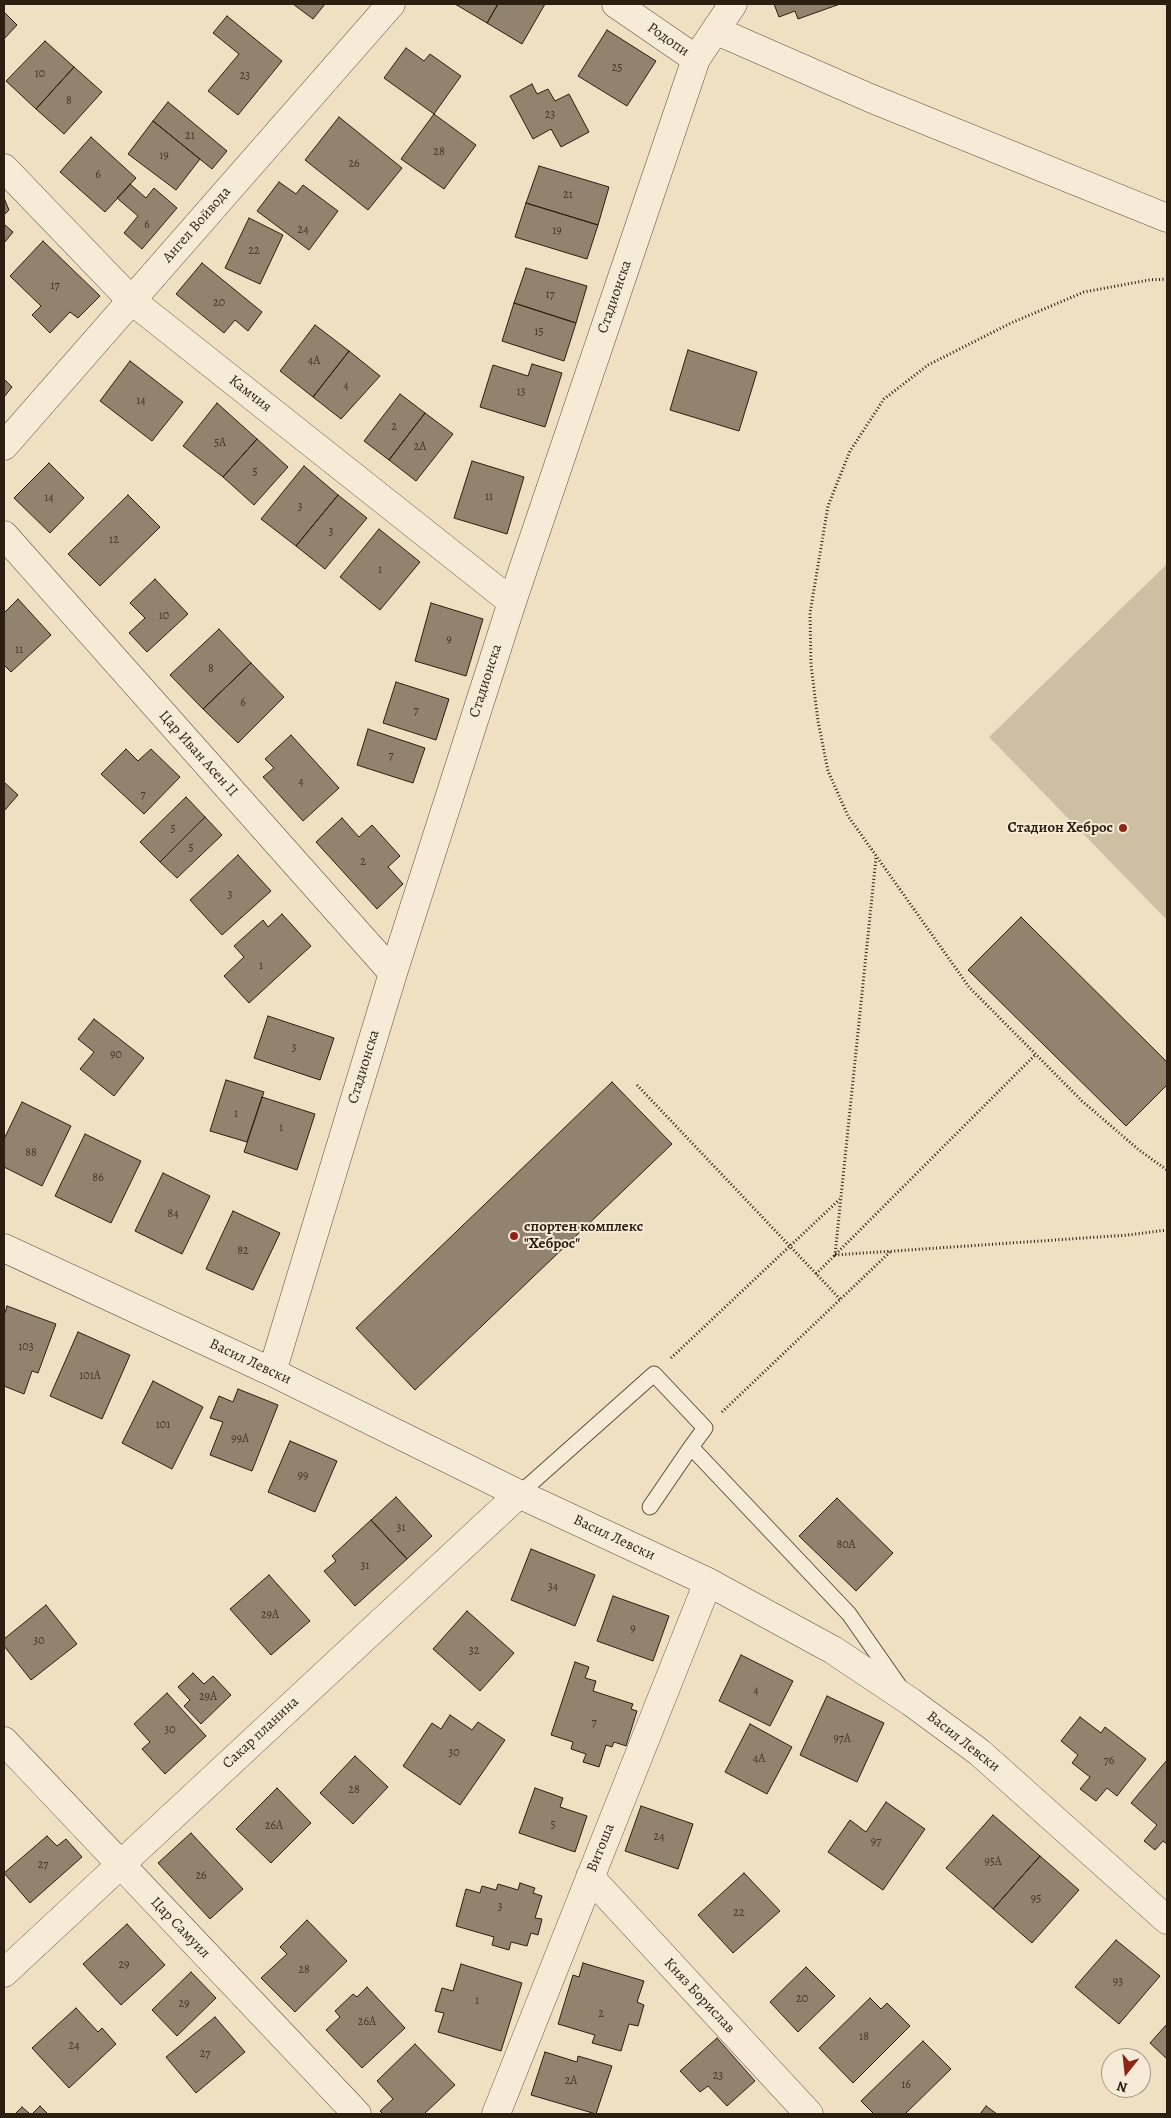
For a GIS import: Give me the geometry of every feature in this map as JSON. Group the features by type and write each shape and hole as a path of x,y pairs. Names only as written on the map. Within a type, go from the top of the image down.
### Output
{"street":[{"name":"Ангел Войвода","path":"4,446 391,4"},
{"name":"Родопи","path":"616,4 696,59"},
{"name":"Стадионска","path":"272,1372 393,972 512,602 696,59 717,31 733,4"},
{"path":"717,31 879,102 1167,218"},
{"name":"Камчия","path":"4,168 131,300 512,602"},
{"name":"Цар Иван Асен II","path":"4,535 393,972"},
{"name":"Васил Левски","path":"4,1248 272,1372 519,1494 708,1582 833,1650 911,1702 979,1752 1167,1920"},
{"name":"Сакар планина","path":"4,1973 519,1494"},
{"name":"Витоша","path":"496,2114 708,1582"},
{"name":"Цар Самуил","path":"4,1741 119,1865 357,2114"},
{"name":"Княз Борислав","path":"590,1877 809,2114"}],"lane":[{"path":"519,1494 654,1374 705,1428 650,1507"},
{"path":"692,1447 849,1614 911,1702"}],"path":[{"path":"1167,279 1149,280 1084,292 1011,323 928,365 884,399 850,451 828,506 810,613 811,666 818,721 828,771 848,816 969,987 1089,1107 1139,1150 1167,1170"},
{"path":"835,1255 876,858"},
{"path":"816,1274 1035,1055"},
{"path":"636,1085 840,1299"},
{"path":"654,1374 841,1198"},
{"path":"835,1255 1128,1235 1167,1230"},
{"path":"705,1428 891,1251"}],"shaded area":[{"name":"Стадион Хеброс","path":"1167,564 1167,920 989,737"}],"building":[{"path":"293,4 325,4 313,19"},
{"path":"455,4 498,4 487,23"},
{"path":"498,4 545,4 522,44 487,23"},
{"path":"774,4 840,4 798,19 795,11 779,17"},
{"path":"4,12 17,25 4,39"},
{"path":"227,16 282,61 238,115 208,91 239,54 213,33"},
{"path":"607,30 656,61 627,106 578,76"},
{"path":"45,41 74,67 36,109 6,81"},
{"path":"406,48 424,61 430,54 461,76 434,114 384,78"},
{"path":"74,67 102,92 64,134 36,109"},
{"path":"532,84 537,94 548,89 555,101 569,94 589,132 561,147 551,129 533,139 510,96"},
{"path":"168,102 227,151 212,169 153,121"},
{"path":"434,114 476,145 444,189 401,159"},
{"path":"339,117 402,168 368,210 305,160"},
{"path":"153,121 200,159 176,190 128,154"},
{"path":"91,137 136,178 105,212 60,172"},
{"path":"539,166 609,187 598,225 526,203"},
{"path":"279,182 296,194 303,185 338,211 309,250 257,211"},
{"path":"130,184 146,198 154,188 177,208 142,249 124,233 138,216 117,198"},
{"path":"4,198 9,210 4,215"},
{"path":"526,203 598,225 587,259 515,237"},
{"path":"249,218 283,235 260,284 225,268"},
{"path":"4,224 13,232 4,243"},
{"path":"43,241 100,296 78,318 70,312 50,333 32,315 41,306 10,276"},
{"path":"202,263 262,312 248,331 235,320 224,333 176,294"},
{"path":"526,268 587,286 576,323 514,303"},
{"path":"514,303 576,323 564,361 502,341"},
{"path":"315,325 349,351 313,397 280,371"},
{"path":"688,350 757,372 739,431 670,410"},
{"path":"349,351 380,376 341,419 313,397"},
{"path":"130,361 183,402 152,441 100,401"},
{"path":"532,364 562,373 545,427 480,407 493,365 528,376"},
{"path":"4,379 12,387 4,397"},
{"path":"400,394 425,413 389,460 364,441"},
{"path":"217,403 257,439 223,477 183,446"},
{"path":"425,413 453,434 416,481 389,460"},
{"path":"257,439 288,467 254,505 223,477"},
{"path":"472,461 524,477 507,534 454,518"},
{"path":"49,463 84,498 50,533 14,498"},
{"path":"304,466 338,495 296,546 261,519"},
{"path":"128,495 160,527 100,586 68,554"},
{"path":"338,495 367,518 325,569 296,546"},
{"path":"379,529 420,562 380,610 340,577"},
{"path":"155,579 188,614 147,652 129,633 145,618 130,603"},
{"path":"18,599 51,635 11,672 4,665 4,613"},
{"path":"431,603 483,619 466,676 415,661"},
{"path":"219,629 251,663 203,709 170,675"},
{"path":"251,663 284,697 238,743 203,709"},
{"path":"396,682 449,699 436,740 383,723"},
{"path":"368,729 425,748 413,783 357,765"},
{"path":"291,735 339,788 303,821 263,777 274,768 265,759"},
{"path":"126,749 138,761 151,749 180,777 144,814 101,774"},
{"path":"4,782 18,795 4,811"},
{"path":"186,797 205,817 160,862 140,842"},
{"path":"205,817 222,835 177,878 160,862"},
{"path":"342,818 359,837 372,825 400,856 388,867 403,884 377,909 316,842"},
{"path":"238,855 271,891 222,935 190,900"},
{"path":"282,914 311,946 249,1003 224,976 244,957 234,946 263,920 268,927"},
{"path":"1021,917 1167,1062 1167,1085 1126,1126 968,970"},
{"path":"268,1016 334,1038 320,1080 254,1058"},
{"path":"94,1019 144,1058 114,1096 80,1069 94,1052 78,1039"},
{"path":"226,1080 264,1092 247,1142 210,1131"},
{"name":"спортен комплекс \"Хеброс\"","path":"612,1082 672,1144 415,1390 356,1328"},
{"path":"262,1097 315,1114 297,1170 244,1152"},
{"path":"22,1102 71,1126 42,1186 4,1167 4,1139"},
{"path":"85,1134 141,1161 111,1223 55,1196"},
{"path":"163,1173 210,1196 182,1254 135,1231"},
{"path":"233,1211 280,1233 253,1290 206,1269"},
{"path":"7,1306 56,1324 38,1373 32,1371 24,1394 4,1386 4,1316"},
{"path":"78,1332 130,1355 102,1419 50,1396"},
{"path":"153,1381 203,1407 172,1469 122,1443"},
{"path":"238,1389 278,1405 252,1471 210,1455 223,1422 210,1418 219,1396 233,1402"},
{"path":"290,1441 337,1461 315,1512 268,1492"},
{"path":"396,1497 432,1536 407,1559 371,1520"},
{"path":"837,1498 893,1553 856,1591 799,1536"},
{"path":"371,1520 407,1559 355,1606 324,1571 336,1561 332,1556"},
{"path":"531,1549 595,1575 575,1626 511,1600"},
{"path":"269,1575 310,1621 271,1655 230,1609"},
{"path":"613,1596 669,1616 653,1661 597,1641"},
{"path":"46,1605 77,1644 31,1680 4,1646 4,1639"},
{"path":"467,1611 514,1653 480,1691 433,1649"},
{"path":"741,1655 793,1681 770,1726 719,1701"},
{"path":"575,1662 589,1667 585,1678 596,1681 593,1691 633,1704 631,1709 637,1711 626,1746 614,1742 612,1747 606,1745 599,1767 583,1762 586,1754 571,1749 573,1742 551,1735"},
{"path":"193,1673 204,1684 213,1676 231,1695 201,1724 184,1706 190,1700 178,1687"},
{"path":"167,1693 206,1736 165,1774 142,1749 150,1742 134,1724"},
{"path":"827,1696 884,1723 857,1782 800,1755"},
{"path":"450,1715 472,1730 478,1722 505,1740 460,1805 403,1766 432,1723 441,1729"},
{"path":"1080,1717 1101,1733 1105,1727 1146,1759 1117,1796 1107,1788 1096,1801 1080,1789 1090,1777 1072,1763 1078,1755 1061,1741"},
{"path":"750,1724 792,1747 767,1794 725,1772"},
{"path":"355,1756 388,1787 353,1824 320,1793"},
{"path":"1167,1760 1167,1844 1163,1841 1155,1850 1144,1841 1157,1825 1131,1803"},
{"path":"277,1788 311,1823 271,1863 236,1829"},
{"path":"535,1788 563,1798 560,1807 587,1816 575,1852 519,1833"},
{"path":"886,1802 925,1829 883,1890 828,1852 850,1820 866,1832"},
{"path":"641,1806 693,1824 678,1869 625,1851"},
{"path":"993,1815 1040,1856 993,1909 946,1868"},
{"path":"191,1833 243,1889 210,1919 158,1863"},
{"path":"47,1836 57,1846 66,1839 82,1857 30,1903 4,1873"},
{"path":"1040,1856 1079,1890 1032,1943 993,1909"},
{"path":"744,1873 780,1911 733,1953 698,1915"},
{"path":"520,1883 535,1888 533,1893 542,1896 535,1918 542,1919 538,1935 531,1933 527,1946 511,1942 509,1950 492,1945 494,1937 456,1926 466,1889 480,1893 482,1886 496,1890 498,1884 518,1890"},
{"path":"307,1920 347,1961 295,2012 261,1978 287,1954 280,1947"},
{"path":"127,1924 165,1965 121,2005 83,1964"},
{"path":"1116,1940 1160,1976 1119,2024 1075,1987"},
{"path":"583,1963 644,1981 637,2002 644,2005 638,2026 629,2024 621,2051 592,2043 595,2035 558,2024 573,1975 579,1977"},
{"path":"461,1964 522,1983 501,2051 438,2032 444,2013 435,2011 442,1988 453,1991"},
{"path":"806,1967 835,1996 798,2032 770,2002"},
{"path":"191,1972 216,1998 177,2036 152,2010"},
{"path":"367,1987 405,2028 362,2068 326,2030 340,2017 335,2011 353,1994 357,1997"},
{"path":"870,1998 881,2009 887,2003 910,2026 853,2083 819,2048"},
{"path":"76,2008 98,2032 102,2028 116,2044 69,2088 32,2048"},
{"path":"215,2017 245,2052 196,2093 166,2057"},
{"path":"1167,2024 1167,2059 1150,2043"},
{"path":"717,2038 755,2081 727,2106 708,2086 700,2092 680,2071"},
{"path":"923,2041 951,2069 905,2114 874,2114 861,2101"},
{"path":"415,2044 455,2085 424,2114 383,2114 380,2111 393,2099 377,2081"},
{"path":"545,2052 577,2062 578,2056 612,2066 596,2114 531,2095"},
{"path":"40,2106 48,2114 32,2114"},
{"path":"986,2106 997,2114 980,2114"},
{"path":"22,2107 30,2114 15,2114"}],"place":[{"name":"Стадион Хеброс","path":"1123,828"},
{"name":"спортен комплекс \"Хеброс\"","path":"514,1236"}]}
